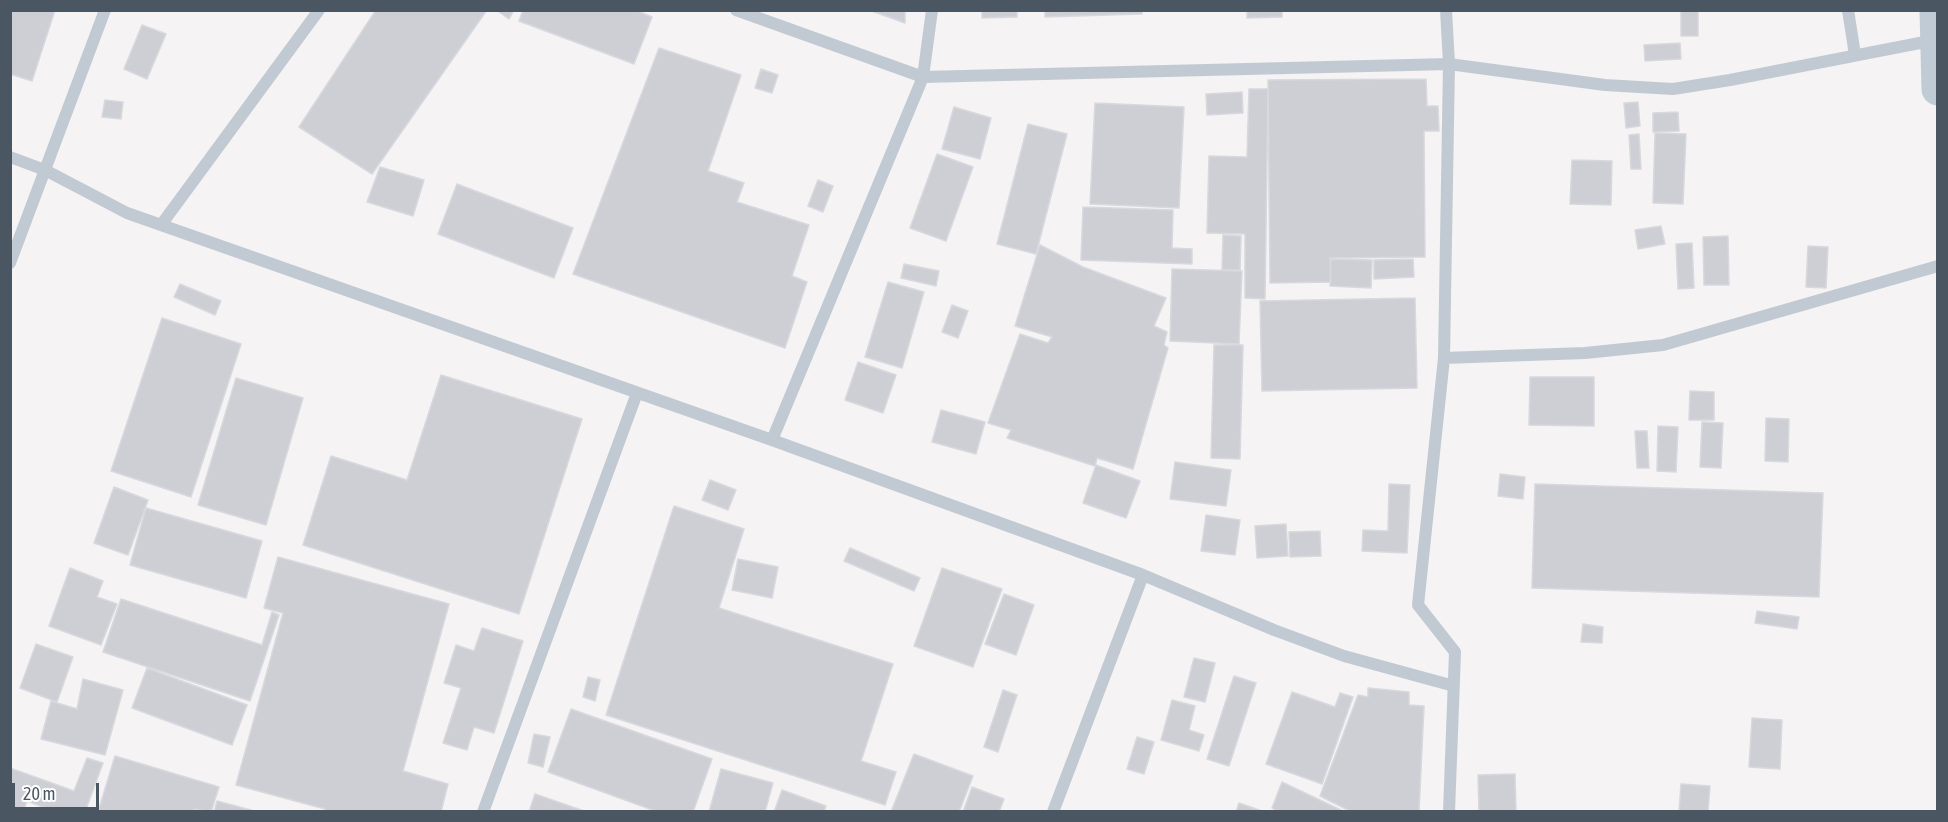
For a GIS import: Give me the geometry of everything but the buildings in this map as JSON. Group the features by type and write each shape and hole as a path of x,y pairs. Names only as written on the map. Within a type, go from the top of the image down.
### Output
{"street":[{"path":"1936,10 1938,89"}],"lane":[{"path":"10,263 105,10"},
{"path":"161,225 320,10"},
{"path":"736,10 924,77 1449,64 1605,85 1673,89 1730,81 1937,40"},
{"path":"772,440 924,77 932,10"},
{"path":"1446,10 1449,64 1444,358 1418,605 1455,652 1449,812"},
{"path":"1848,10 1855,55"},
{"path":"10,157 45,170 127,213 772,440 1143,575 1274,630 1344,656 1454,686"},
{"path":"1444,358 1584,353 1663,345 1938,266"},
{"path":"483,812 637,393"},
{"path":"1053,812 1143,575"}]}
